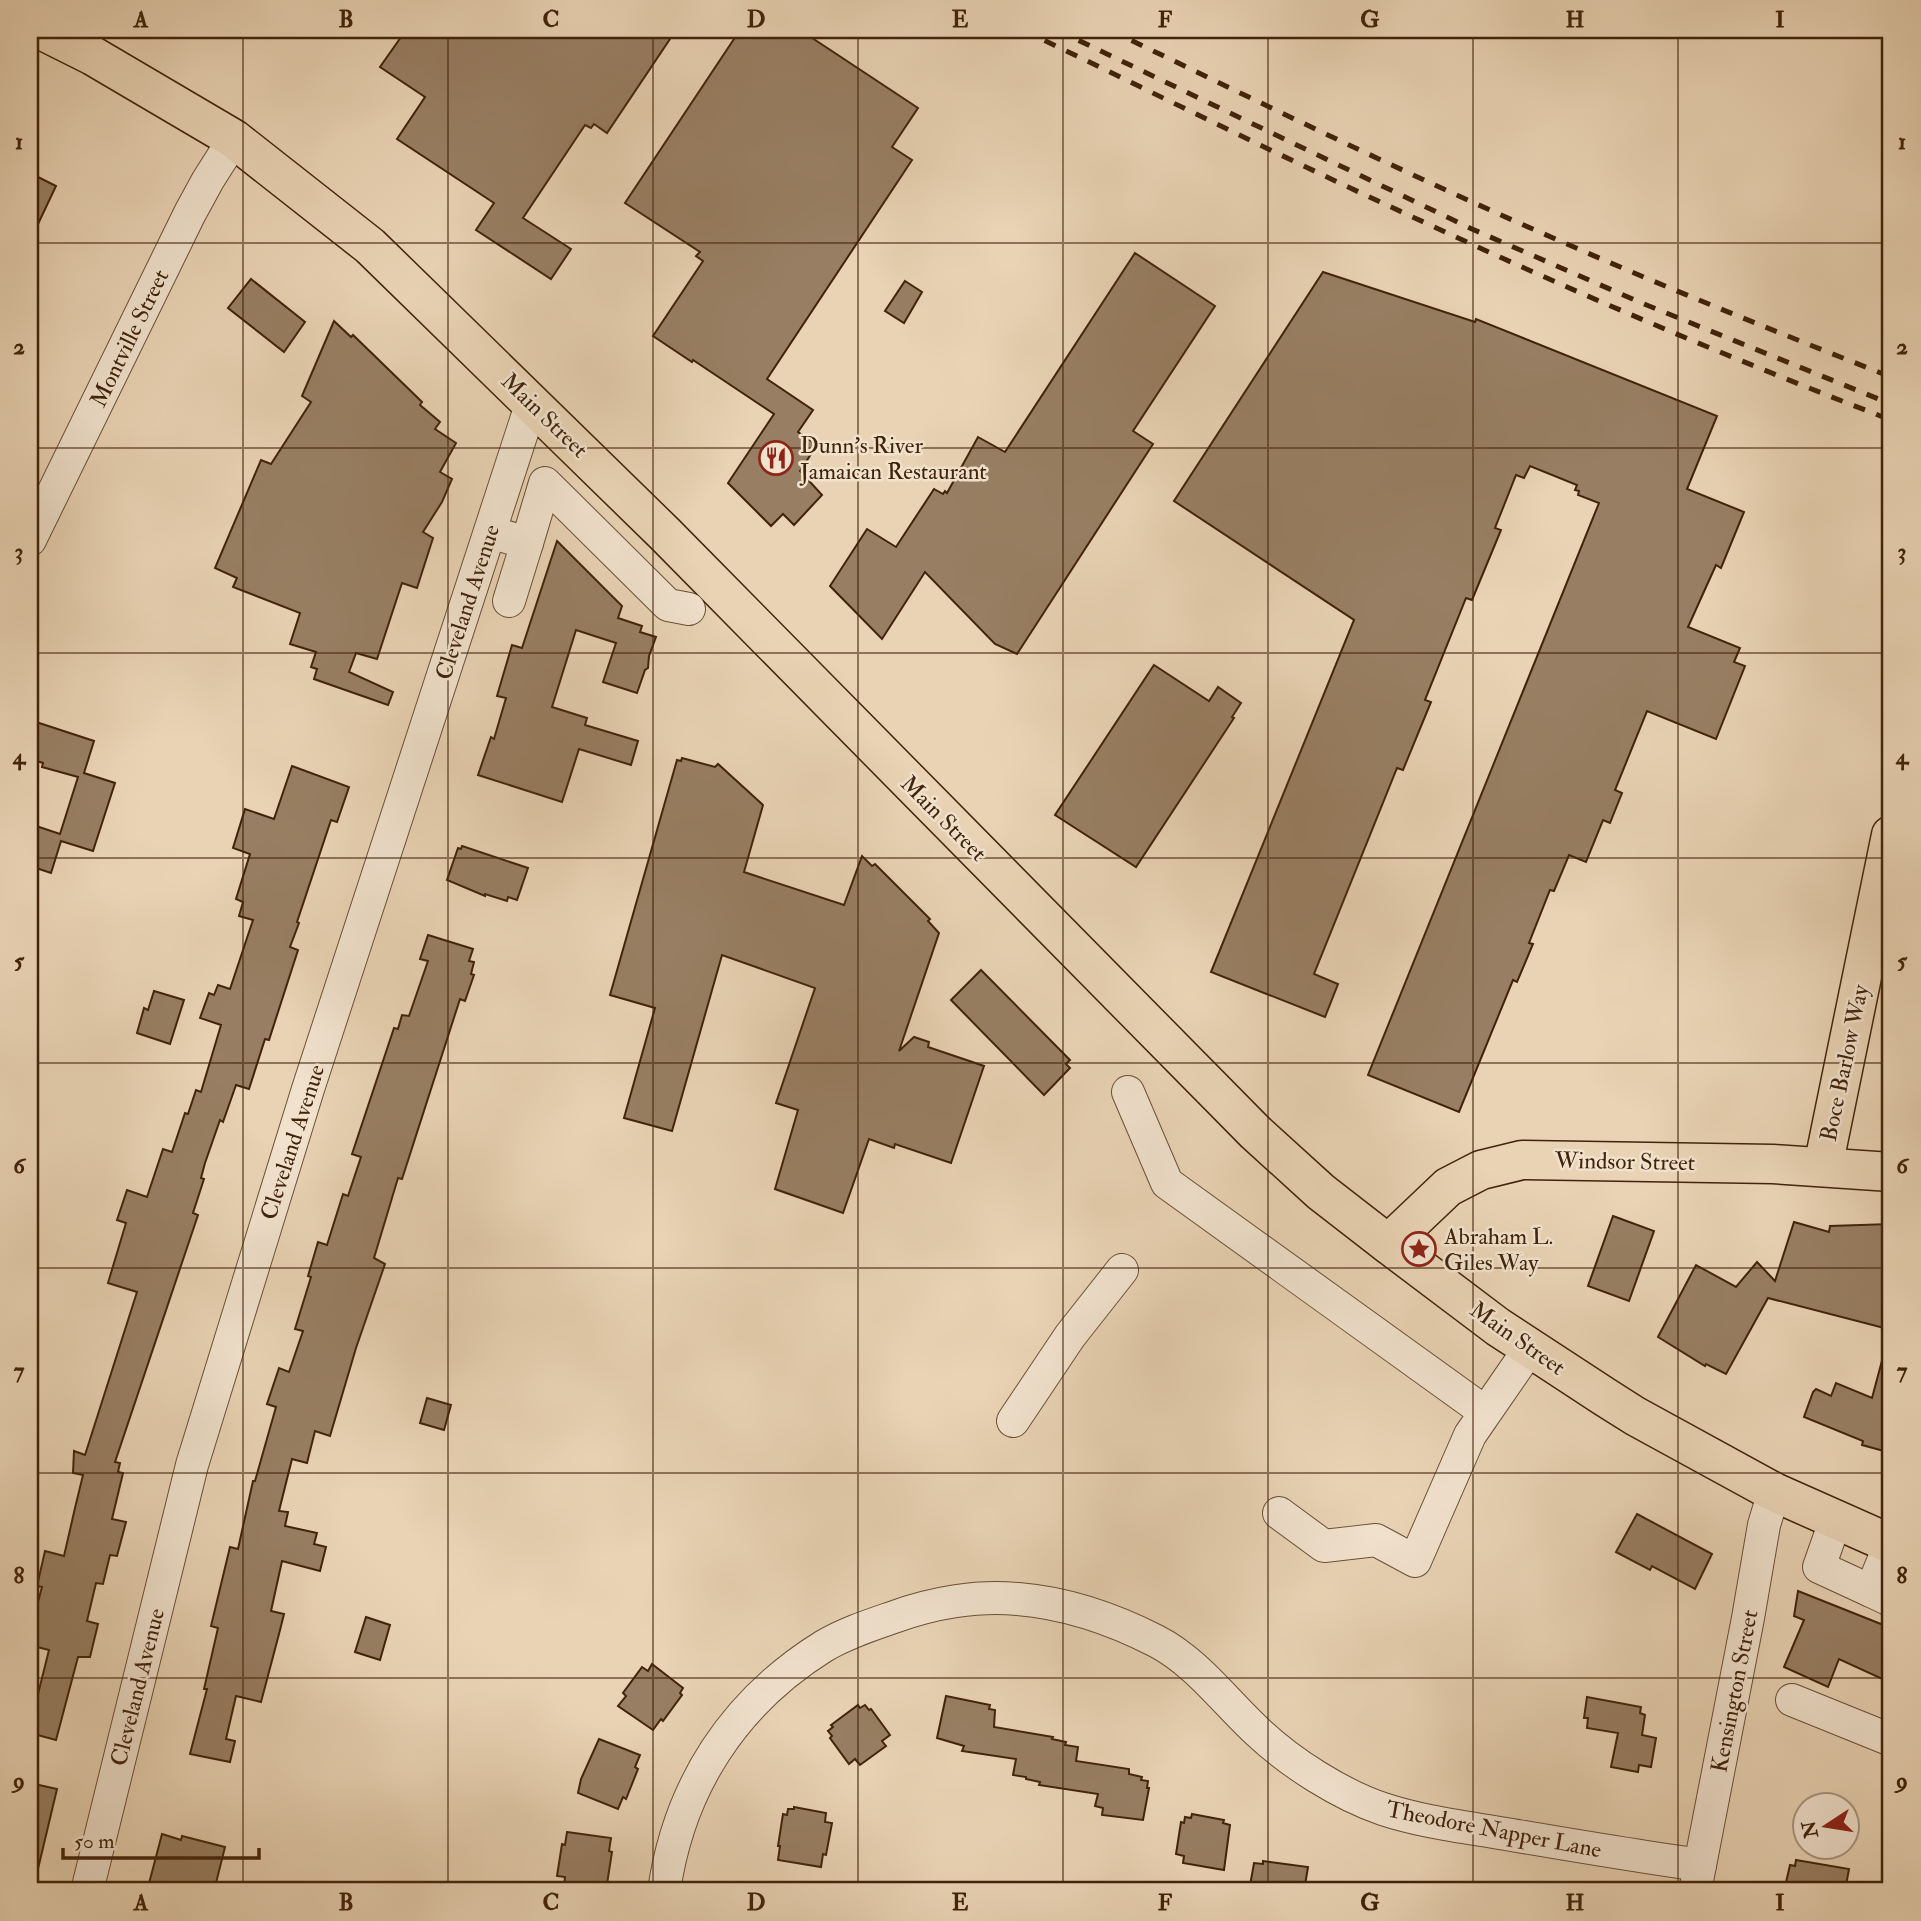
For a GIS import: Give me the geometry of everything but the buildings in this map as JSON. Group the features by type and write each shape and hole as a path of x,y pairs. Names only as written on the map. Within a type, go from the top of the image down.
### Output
{"main road":[{"name":"Main Street","path":"41,30 93,56 234,139 370,246 532,402 1255,1132 1321,1192 1498,1327 1635,1416 1774,1492 1891,1544"},
{"name":"Boce Barlow Way","path":"1823,1167 1891,835"},
{"name":"Windsor Street","path":"1388,1244 1448,1187 1480,1170 1501,1163 1544,1159 1823,1167 1891,1172"}],"street":[{"name":"Montville Street","path":"30,540 190,213 234,139"},
{"name":"Cleveland Avenue","path":"87,1891 192,1465 304,1102 532,402"},
{"path":"509,601 545,483 668,605 690,610"},
{"path":"490,532 527,543"},
{"path":"1128,1092 1167,1183 1485,1412"},
{"path":"1013,1421 1070,1336 1122,1270"},
{"path":"1279,1513 1324,1546 1376,1540 1415,1562 1470,1435 1530,1348"},
{"name":"Kensington Street","path":"1697,1878 1764,1525 1774,1492"},
{"path":"1836,1519 1819,1567 1881,1596 1891,1544"},
{"name":"Theodore Napper Lane","path":"664,1891 678,1823 691,1794 713,1754 767,1688 827,1645 866,1626 921,1607 973,1600 1017,1599 1090,1611 1159,1642 1192,1667 1260,1734 1292,1759 1331,1784 1381,1809 1697,1878"},
{"path":"1792,1700 1891,1740"}],"railway":[{"path":"1023,30 1326,177 1485,250 1716,350 1891,420"},
{"path":"1057,30 1472,229 1644,304 1891,404"},
{"path":"1110,30 1509,219 1891,377"}],"place":[{"name":"Dunn's River Jamaican Restaurant","path":"776,458"},
{"name":"Abraham L. Giles Way","path":"1419,1249"}]}
